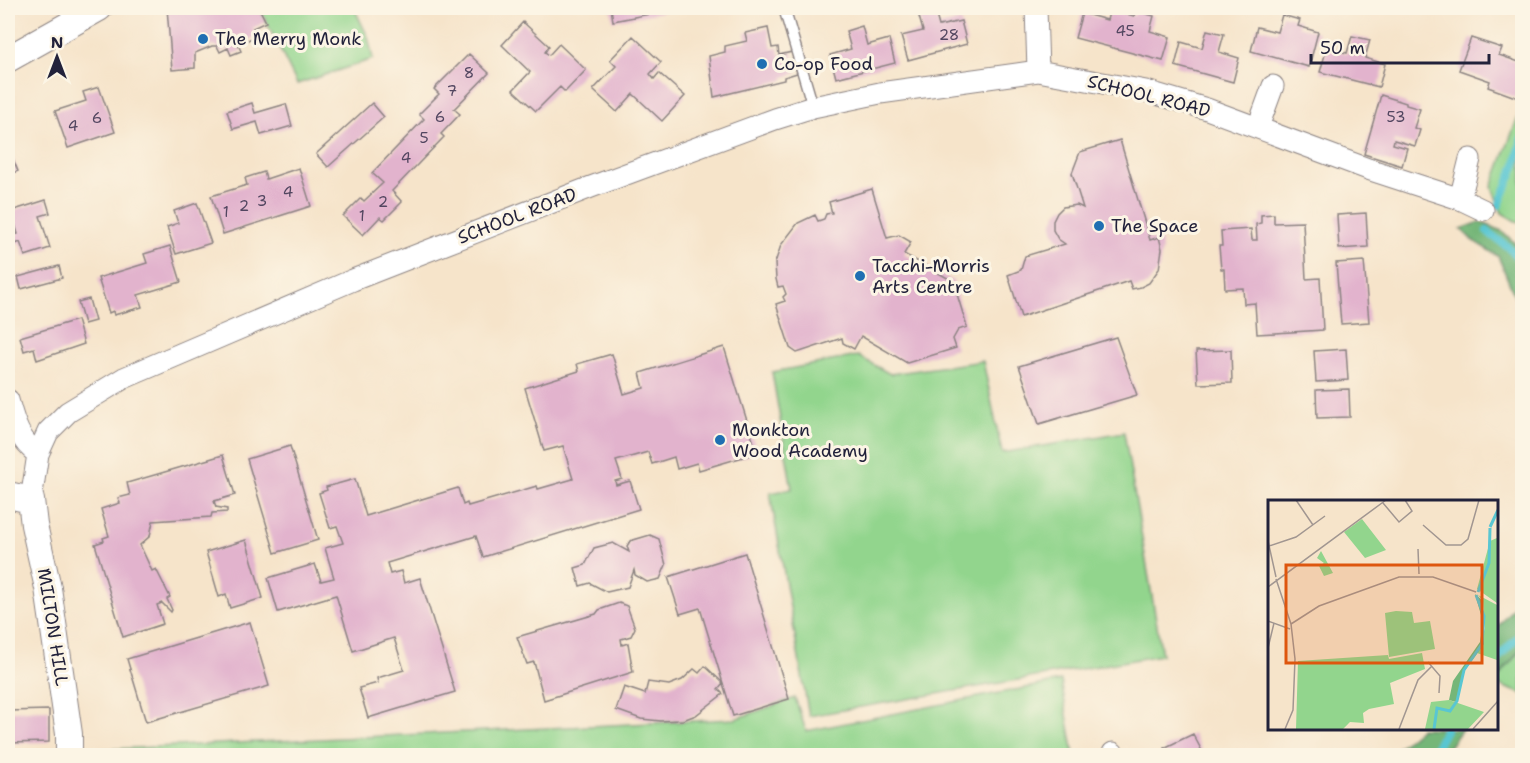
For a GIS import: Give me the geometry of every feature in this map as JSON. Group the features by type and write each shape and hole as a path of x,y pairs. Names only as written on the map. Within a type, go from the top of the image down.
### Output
{"street":[{"path":"8,59 99,8"},
{"path":"1036,8 1038,71"},
{"name":"SCHOOL ROAD","path":"38,454 48,432 68,412 124,378 257,320 451,241 765,122 813,106 934,84 1038,71 1146,91 1258,127 1368,169 1460,199 1483,210"},
{"path":"1258,127 1273,86"},
{"path":"1460,199 1470,159"},
{"path":"8,400 13,418 26,446 38,454"},
{"name":"MILTON HILL","path":"38,454 19,498 34,525 48,588 69,734 69,756"}],"lane":[{"path":"784,8 813,106"}],"green space":[{"path":"354,8 368,37 373,59 297,84 260,9"},
{"path":"1522,106 1522,225 1502,213 1492,187"},
{"path":"1480,222 1502,231 1522,250 1522,340 1515,297 1498,256 1472,240 1461,229"},
{"path":"858,356 890,374 983,361 1002,453 1124,432 1162,655 809,716 770,493 792,489 772,372"},
{"path":"1522,539 1522,648 1497,679 1497,627 1519,601"},
{"path":"1522,648 1522,694 1497,684 1497,679"},
{"path":"1061,681 1074,755 94,755 94,750 735,719 795,698 806,731"},
{"path":"1419,730 1461,730 1443,755 1389,755"}],"building":[{"name":"The Merry Monk","path":"167,8 259,8 266,22 253,28 256,36 246,41 243,34 235,38 241,51 231,55 228,48 220,52 217,46 212,46 195,53 195,68 172,70"},
{"path":"611,8 676,8 676,9 613,21"},
{"path":"727,8 746,8 728,13"},
{"path":"934,8 939,26 961,21 967,44 908,60 901,36 923,31 918,13"},
{"path":"1110,9 1134,16 1136,11 1154,16 1150,31 1170,37 1163,61 1075,38 1082,13 1107,20"},
{"path":"1282,15 1300,20 1298,26 1318,32 1309,67 1251,51 1257,27 1277,32"},
{"path":"523,22 549,46 545,52 549,55 559,44 586,70 565,92 560,87 536,111 513,90 530,72 502,45"},
{"path":"862,26 867,45 889,39 895,63 836,78 830,55 851,49 846,31"},
{"name":"Co-op Food","path":"768,28 772,48 778,47 779,55 792,52 797,73 784,77 784,80 714,97 709,56 725,52 725,46 747,41 745,33"},
{"path":"1207,30 1224,34 1219,52 1239,58 1233,82 1175,66 1181,42 1202,48"},
{"path":"633,36 661,62 650,74 654,79 659,73 685,96 662,121 633,94 617,112 593,90 616,66 610,60"},
{"path":"1352,36 1370,40 1365,58 1385,64 1379,87 1320,72 1327,48 1347,53"},
{"path":"1471,38 1502,48 1499,55 1522,63 1522,85 1518,98 1488,87 1490,81 1459,70"},
{"path":"469,54 489,73 454,109 460,114 441,134 444,137 392,191 402,202 384,220 380,217 363,235 343,216 361,198 364,201 383,183 372,173 424,119 419,114 439,94 434,89"},
{"path":"99,87 115,132 68,148 55,111 86,101 83,92"},
{"path":"1381,95 1420,109 1414,128 1420,130 1415,146 1394,140 1393,144 1407,148 1402,166 1364,154"},
{"path":"252,103 255,113 286,104 292,126 261,135 257,122 233,129 227,111"},
{"path":"372,103 384,117 328,167 316,154"},
{"name":"The Space","path":"1120,140 1150,240 1159,237 1162,249 1159,269 1149,283 1141,287 1132,289 1129,281 1021,317 1008,275 1021,270 1025,256 1065,244 1058,239 1053,230 1053,221 1063,207 1077,205 1083,208 1072,173 1080,152"},
{"path":"11,154 18,171 8,175 8,155"},
{"path":"299,168 311,206 223,234 211,196 247,185 245,178 264,172 266,179"},
{"name":"Tacchi-Morris Arts Centre","path":"872,189 887,238 899,235 911,242 904,254 953,281 967,327 958,330 953,339 956,348 907,363 861,336 854,349 843,343 842,338 797,353 790,348 776,304 785,301 783,297 786,294 783,286 778,287 776,279 775,263 781,245 798,223 815,215 818,221 824,219 826,214 832,213 829,202"},
{"path":"46,200 50,213 40,216 50,248 25,256 20,242 16,244 14,235 18,234 11,211"},
{"path":"197,203 211,243 176,254 167,227 178,223 174,211"},
{"path":"1366,213 1368,247 1339,249 1337,215"},
{"path":"1274,214 1274,223 1303,222 1306,279 1320,278 1323,330 1257,334 1255,303 1244,304 1243,288 1225,289 1219,246 1222,246 1221,231 1251,229 1252,240 1257,240 1256,224 1261,223 1261,215"},
{"path":"170,246 181,282 138,295 142,307 114,315 113,311 109,313 98,278 147,263 144,254"},
{"path":"1364,261 1369,322 1341,324 1336,263"},
{"path":"59,266 62,278 21,289 18,277"},
{"path":"89,299 95,321 84,324 78,302"},
{"path":"77,320 84,344 37,360 34,348 24,351 20,337"},
{"path":"1116,337 1137,395 1039,424 1019,366"},
{"path":"724,347 757,453 699,470 697,463 677,469 674,457 652,464 648,452 616,461 622,479 615,481 616,485 630,481 639,509 483,557 476,536 387,563 390,574 401,571 404,583 420,578 455,692 368,718 359,688 378,683 377,678 404,670 394,638 353,651 336,595 278,612 268,578 315,564 321,581 334,578 325,548 343,543 337,526 330,528 319,493 327,490 326,487 355,479 366,516 458,488 463,505 467,503 468,506 537,486 538,489 573,479 563,446 544,451 525,388 579,371 577,364 612,354 624,394 644,388 640,373"},
{"path":"1346,349 1348,380 1316,382 1314,351"},
{"path":"1231,350 1232,383 1198,384 1196,351"},
{"path":"1349,389 1350,417 1317,418 1316,390"},
{"path":"290,446 318,540 275,553 247,459"},
{"path":"223,455 235,495 214,501 216,507 227,509 227,512 212,513 211,517 153,521 150,536 140,545 152,571 156,569 170,597 167,599 172,610 171,612 162,603 157,605 163,624 123,637 95,544 104,541 103,538 109,536 101,509 120,503 118,498 130,495 127,483"},
{"path":"650,535 659,539 666,565 660,579 647,582 635,575 634,570 628,587 607,592 590,583 580,586 575,568 585,565 594,548 613,543 629,552 627,546 630,541"},
{"path":"246,540 263,598 230,608 226,594 219,597 206,552"},
{"path":"745,553 789,699 733,716 700,608 680,614 668,577"},
{"path":"619,603 627,606 635,628 631,636 621,639 622,645 628,643 633,672 544,700 534,662 527,664 517,637 596,614 599,610"},
{"path":"250,622 269,686 146,722 127,659"},
{"path":"705,666 723,683 718,689 723,694 696,715 683,720 661,721 641,719 616,710 624,687 645,694 648,682 669,685 682,680 694,669 699,673"},
{"path":"49,710 49,742 8,743 8,711"},
{"path":"1193,734 1203,753 1198,756 1167,756 1164,748"}],"waterway":[{"path":"1499,205 1516,164 1522,139"},
{"path":"1487,231 1511,250 1522,265"},
{"path":"1497,659 1522,633"},
{"path":"1431,756 1445,730"}],"place":[{"name":"The Merry Monk","path":"203,39"},
{"name":"Co-op Food","path":"762,64"},
{"name":"The Space","path":"1099,226"},
{"name":"Tacchi-Morris Arts Centre","path":"860,276"},
{"name":"Monkton Wood Academy","path":"720,440"}]}
